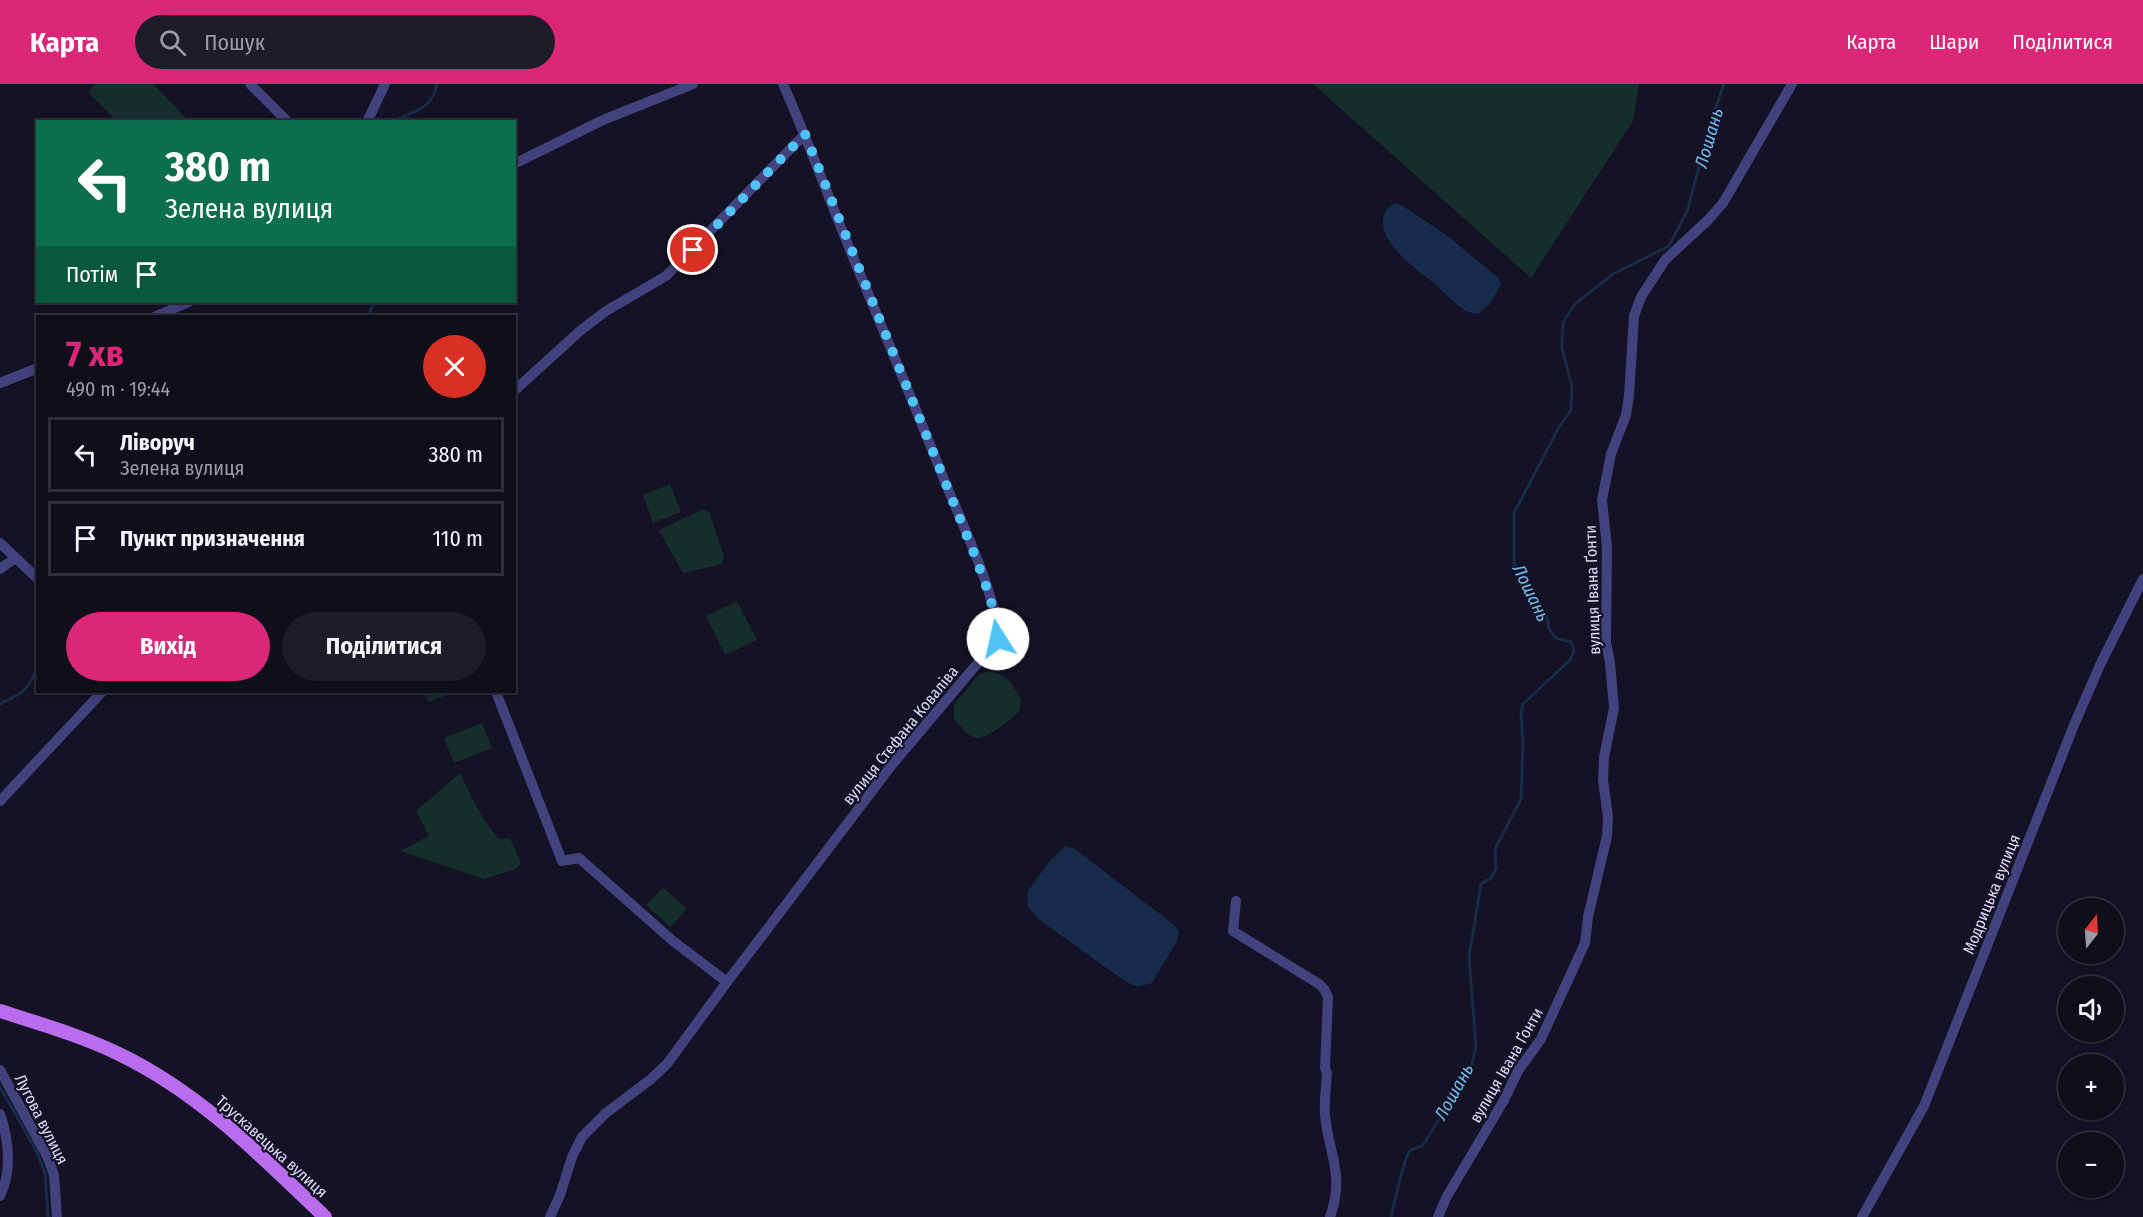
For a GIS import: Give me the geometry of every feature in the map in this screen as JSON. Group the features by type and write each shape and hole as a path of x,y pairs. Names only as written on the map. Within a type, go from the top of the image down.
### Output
{"main road":[{"name":"Трускавецька вулиця","path":"0,1011 98,1044 158,1075 193,1098 241,1136 325,1217"}],"street":[{"path":"250,84 286,120"},
{"path":"368,120 385,84"},
{"name":"вулиця Стефана Коваліва","path":"550,1217 560,1195 572,1157 582,1137 606,1113 667,1064 891,766 998,639 989,592 914,402 783,84"},
{"name":"вулиця Івана Ґонти","path":"1438,1217 1446,1198 1504,1100 1518,1071 1540,1039 1586,942 1588,917 1606,836 1608,817 1603,780 1604,757 1614,708 1606,642 1607,547 1602,501 1611,454 1626,416 1634,316 1641,297 1665,260 1723,203 1792,84"},
{"path":"516,163 603,120 688,85"},
{"path":"516,389 581,330 606,311 666,276 805,134"},
{"path":"158,315 187,303"},
{"path":"0,383 36,369"},
{"path":"0,543 36,577"},
{"path":"0,569 15,558"},
{"name":"Модрицька вулиця","path":"1862,1217 1924,1106 2074,725 2100,665 2143,579"},
{"path":"0,801 101,693"},
{"path":"496,693 562,861 579,858 673,941 727,982"},
{"path":"1236,901 1233,931 1319,984 1328,997 1325,1115 1335,1157 1337,1190 1330,1217"},
{"name":"Лугова вулиця","path":"0,1070 48,1158 54,1175 57,1217"},
{"path":"0,1114 8,1158 6,1177 0,1196"}],"green space":[{"path":"96,84 153,84 188,120 116,120 88,92"},
{"path":"1313,84 1639,84 1633,121 1531,278"},
{"path":"670,484 681,512 653,523 643,495"},
{"path":"703,509 709,512 724,556 722,564 683,573 659,530"},
{"path":"737,601 757,640 725,655 706,616"},
{"path":"990,671 1009,681 1021,699 1020,706 1014,716 1004,725 985,736 976,738 967,733 954,719 954,705 979,674"},
{"path":"424,693 453,693 428,702"},
{"path":"482,723 492,748 454,763 444,738"},
{"path":"460,773 477,808 493,832 499,839 510,838 521,863 516,869 484,879 400,851 429,836 416,811"},
{"path":"663,887 687,909 670,927 646,905"}],"water":[{"path":"1396,203 1445,234 1499,278 1501,285 1490,304 1479,314 1466,311 1455,303 1392,245 1383,226 1386,211"},
{"path":"1065,846 1075,849 1179,931 1178,939 1152,983 1138,987 1126,982 1038,919 1027,905 1028,891 1051,859"}],"waterway":[{"path":"396,120 426,105 437,84"},
{"name":"Лошань","path":"1391,1217 1408,1155 1411,1150 1423,1145 1471,1069 1476,1046 1469,957 1481,884 1491,878 1496,869 1495,849 1521,799 1523,704 1571,659 1574,650 1571,642 1556,638 1549,629 1547,618 1514,563 1514,513 1558,429 1571,410 1572,386 1562,348 1563,322 1575,304 1613,274 1669,246 1688,209 1709,127 1724,84"},
{"path":"370,315 375,303"},
{"path":"0,704 24,690 36,670"},
{"path":"0,1087 37,1152 45,1173 48,1217"}],"route":[{"path":"693,250 805,134 989,592 998,639"}]}
